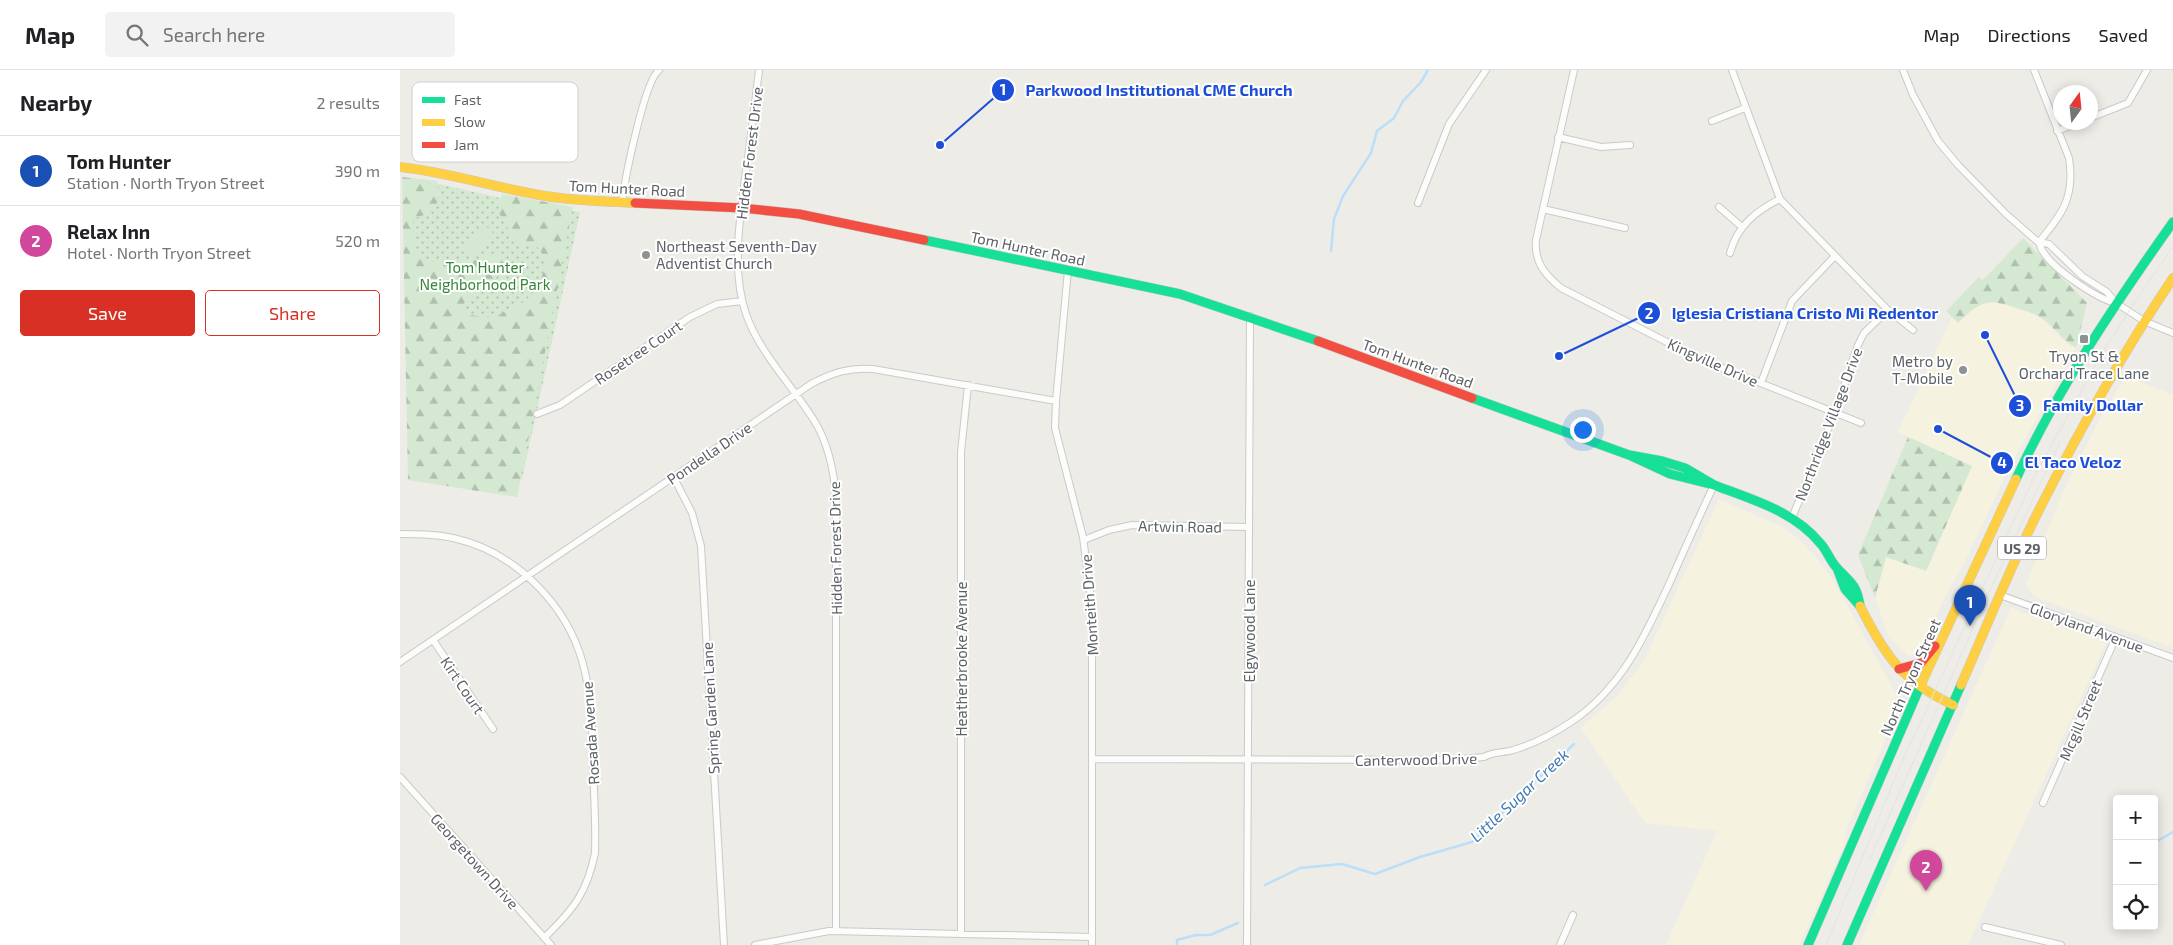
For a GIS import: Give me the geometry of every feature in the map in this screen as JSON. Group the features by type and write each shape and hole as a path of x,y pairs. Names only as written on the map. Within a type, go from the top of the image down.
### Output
{"street":[{"path":"622,202 626,176 644,104 653,77 659,70"},
{"name":"Hidden Forest Drive","path":"760,70 742,208 738,274 742,301 754,331 816,424 833,469 836,498 836,931"},
{"path":"1418,203 1449,124 1486,70"},
{"name":"Kingville Drive","path":"1574,70 1535,248 1542,270 1553,281 1700,359 1860,423"},
{"path":"1732,70 1780,199 1888,310 1912,330"},
{"path":"1903,70 1912,95 1924,118 1951,157 2006,214 2039,242 2049,244 2082,276 2107,292 2116,302 2144,321 2173,333"},
{"path":"2034,70 2068,158 2071,187 2061,215 2039,242"},
{"path":"2098,115 2128,103 2147,70"},
{"path":"1712,122 1745,108"},
{"path":"1558,137 1601,147 1630,146"},
{"name":"Tom Hunter Road","path":"400,167 428,170 539,195 574,200 742,208 821,217 1180,294 1250,316 1629,455 1649,465 1702,484 1714,485 1774,508 1792,518 1820,542 1837,568 1839,579 1851,599 1860,606 1876,636 1906,677 1953,705"},
{"path":"1730,253 1735,237 1742,227 1758,212 1780,199"},
{"path":"1719,207 1742,227"},
{"path":"1543,209 1625,228"},
{"name":"North Tryon Street","path":"1808,945 1920,687 2022,466 2059,396 2116,302 2173,222"},
{"path":"2039,242 2043,253 2076,282 2105,301 2116,302"},
{"path":"1761,383 1792,301 1835,256"},
{"name":"Monteith Drive","path":"1068,270 1056,401 1057,440 1084,540 1092,624 1092,945"},
{"name":"US 29","path":"1848,945 2000,595 2062,462 2144,321 2173,278"},
{"name":"Rosetree Court","path":"538,414 560,405 690,317 718,304 742,301"},
{"name":"Northridge Village Drive","path":"1792,518 1861,338 1888,310"},
{"name":"Elgywood Lane","path":"1247,945 1250,316"},
{"name":"Pondella Drive","path":"400,662 830,374 853,368 873,369 1056,401"},
{"name":"Heatherbrooke Avenue","path":"961,934 961,452 968,385"},
{"name":"Spring Garden Lane","path":"674,478 692,512 701,546 724,945"},
{"name":"Canterwood Drive","path":"1092,759 1463,760 1505,753 1553,733 1592,706 1611,688 1632,660 1714,485"},
{"name":"Artwin Road","path":"1084,540 1109,530 1132,525 1249,527"},
{"name":"Rosada Avenue","path":"400,534 429,534 455,538 502,559 528,576 545,594 568,627 583,664 591,713 595,838 592,868 585,890 575,906 544,938"},
{"name":"Gloryland Avenue","path":"2000,595 2173,658"},
{"path":"1899,668 1921,663 1944,636"},
{"name":"Mcgill Street","path":"2043,803 2116,638"},
{"name":"Kirt Court","path":"433,640 493,729"},
{"name":"Georgetown Drive","path":"400,777 551,945"},
{"path":"1560,945 1574,915"},
{"path":"1985,926 2062,945"},
{"path":"754,945 836,931 1092,936"}],"shaded area":[{"path":"1988,301 2000,302 2037,315 2063,340 2076,348 2007,472 1962,568 1951,585 1919,651 1915,655 1908,656 1888,636 1875,598 1885,556 1927,570 1972,466 1898,432 1952,317 1958,322 1976,306"},
{"path":"2126,376 2173,395 2173,648 2035,597 2026,584 2062,494 2099,420"},
{"path":"1719,499 1783,527 1805,545 1831,576 1901,703 1847,828 1844,844 1803,938 1798,945 1666,945 1717,831 1645,823 1581,728 1618,695 1645,659"},
{"path":"2011,608 2106,643 1968,945 1859,945"}],"green space":[{"name":"Tom Hunter Neighborhood Park","path":"402,177 437,181 438,196 435,206 427,213 413,219 414,249 431,262 478,260 490,254 501,256 504,269 479,294 464,303 464,314 493,318 524,302 540,286 545,260 539,248 511,241 509,230 498,211 502,194 573,207 517,497 408,480"},
{"name":"Tom Hunter Neighborhood Park","path":"413,178 518,202 580,212 522,479 411,480"},
{"path":"484,224 495,235 475,256 463,245"},
{"path":"2023,238 2087,303 2076,348 2040,317 2009,305 1986,303 1973,310 1958,323 1946,311 1979,277 1983,280"},
{"path":"1908,437 1972,466 1926,571 1886,557 1875,598 1858,555"}],"waterway":[{"path":"1331,251 1334,219 1343,196 1371,153 1377,131 1394,118 1403,101 1421,82 1428,70"},
{"name":"Little Sugar Creek","path":"1265,885 1300,868 1342,864 1375,874 1420,857 1472,842 1574,744"},
{"path":"2158,841 2173,832"},
{"name":"Little Sugar Creek","path":"1177,945 1177,940 1196,935 1210,935 1238,923"}],"tram line":[{"path":"1826,945 1901,764 2036,473 2104,350 2173,246"},
{"path":"1869,861 1991,588 2060,442"}],"traffic: fast":[{"path":"2016,479 2032,445 2088,347 2173,222"},
{"path":"924,240 1180,294 1318,341"},
{"path":"1472,398 1629,455 1662,461 1685,468 1714,485 1670,474 1629,455"},
{"path":"1714,485 1771,507 1798,522 1822,546 1835,565 1853,585 1860,606 1845,589 1837,568"},
{"path":"1808,945 1922,682"},
{"path":"1847,945 1961,685"}],"traffic: slow":[{"path":"400,167 435,172 551,197 635,203"},
{"path":"1961,685 2019,551 2055,478 2120,362 2173,278"},
{"path":"1922,682 2016,479"},
{"path":"1860,606 1878,639 1897,665 1920,686 1953,705"}],"traffic: jam":[{"path":"635,203 742,208 799,214 924,240"},
{"path":"1318,341 1472,398"},
{"path":"1899,669 1921,663 1935,646"}],"place":[{"name":"Parkwood Institutional CME Church","path":"940,145"},
{"name":"Northeast Seventh-Day Adventist Church","path":"646,255"},
{"name":"Family Dollar","path":"1985,335"},
{"name":"Tryon St & Orchard Trace Lane","path":"2084,339"},
{"name":"Iglesia Cristiana Cristo Mi Redentor","path":"1559,356"},
{"name":"Metro by T-Mobile","path":"1963,370"},
{"name":"El Taco Veloz","path":"1938,429"},
{"name":"Tom Hunter","path":"1970,626"},
{"name":"Relax Inn","path":"1926,891"}]}
